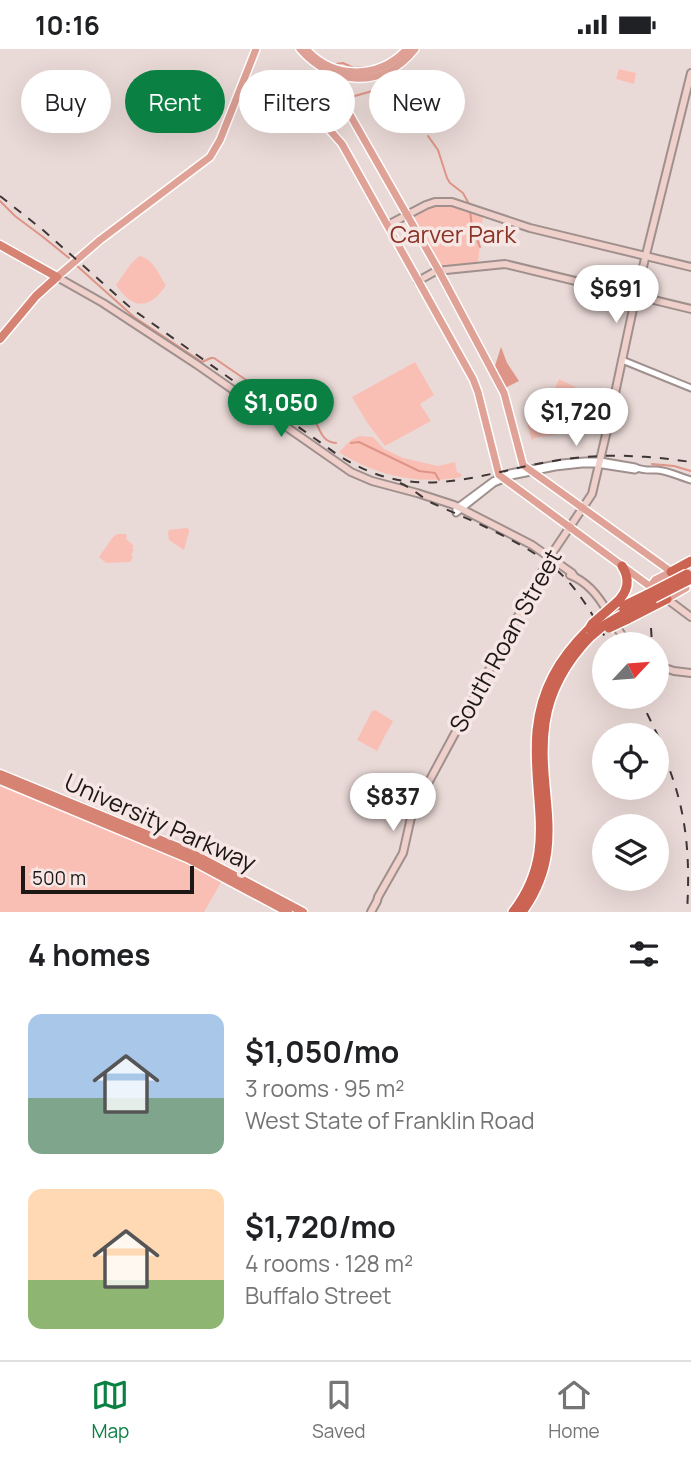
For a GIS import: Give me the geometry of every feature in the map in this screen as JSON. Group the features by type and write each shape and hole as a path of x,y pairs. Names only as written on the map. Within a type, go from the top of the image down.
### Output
{"highway":[{"path":"0,245 54,279"},
{"path":"0,338 54,279"},
{"path":"0,345 54,279"},
{"path":"671,569 691,561"},
{"path":"620,612 627,587 627,575 622,566"},
{"path":"513,912 530,884 540,852 536,743 540,712 559,672 588,636 592,624 689,579"},
{"path":"588,636 620,612 667,599"},
{"path":"525,912 542,877 548,851 544,738 550,691"},
{"name":"University Parkway","path":"0,773 172,848 190,852 286,908 303,912"},
{"name":"University Parkway","path":"0,780 69,805"}],"main road":[{"path":"254,49 216,148 206,161 100,240 54,279 103,303 351,472 417,492 459,509 532,545 590,587 618,632"},
{"path":"355,72 365,73 380,68 407,49"},
{"path":"355,78 383,73 405,61 415,49"},
{"path":"303,51 330,70"},
{"path":"294,57 303,51"},
{"path":"303,51 318,70"},
{"path":"311,61 330,70"},
{"name":"South Roan Street","path":"369,912 403,853 412,813 549,559 592,495 645,256 691,73"},
{"path":"355,129 439,271 504,393 523,465 583,509 689,579 685,589 667,599"},
{"path":"332,133 342,145 388,225 475,383 501,478 622,566 652,594 667,599 691,617"},
{"path":"388,225 426,205 452,202 530,227 691,267"},
{"path":"418,281 439,271 505,264 691,309"},
{"path":"545,469 545,481"},
{"path":"652,594 654,581 671,569"},
{"path":"669,670 691,673"}],"street":[{"path":"622,360 691,388"},
{"path":"459,509 501,478 568,462 635,467 653,472 656,470 691,480"},
{"path":"530,471 600,463"},
{"path":"459,509 501,478"}],"green space":[{"path":"619,69 636,73 634,84 616,79"},
{"name":"Carver Park","path":"441,204 483,215 478,263 440,267 411,216"},
{"path":"139,256 152,263 166,285 153,299 141,304 128,299 116,285"},
{"path":"415,362 434,395 420,404 431,421 385,446 352,397"},
{"path":"559,379 600,399 591,416 551,397"},
{"path":"533,394 579,414 572,433 534,438 532,441 527,423 532,419 529,406"},
{"path":"359,436 373,437 384,449 403,458 438,466 455,462 457,472 462,477 430,480 382,473 339,452"},
{"path":"186,528 189,532 184,550 169,540 168,533 169,530"},
{"path":"117,534 126,534 126,539 134,546 131,555 133,557 130,562 106,563 99,557"},
{"path":"375,710 393,721 377,751 357,740"},
{"path":"0,782 180,857 223,879 204,912 0,912"}],"shaded area":[{"path":"501,347 507,363 519,381 505,388 494,369"}],"waterway":[{"path":"336,64 343,63 354,68 366,67"},
{"path":"355,96 369,92"},
{"path":"428,136 438,150 450,183 463,193 469,204"},
{"path":"0,201 69,258"},
{"path":"470,211 472,227 480,247"},
{"path":"76,265 134,317 202,362 214,358 256,386"},
{"path":"261,388 307,412 323,436 336,443"},
{"path":"533,402 550,420 560,425 564,432"},
{"path":"532,423 548,420"},
{"path":"351,443 359,442 419,471 435,473 439,480"},
{"path":"652,464 691,471"}],"railway":[{"path":"0,196 43,230 132,309 338,455 368,471 396,480 424,482 479,477 583,457 629,456 691,462"},
{"path":"400,483 432,503 519,544 551,565 577,592 602,632"},
{"path":"651,628 651,632"},
{"path":"645,709 652,723"},
{"path":"669,768 680,802 687,844 687,912"}]}
